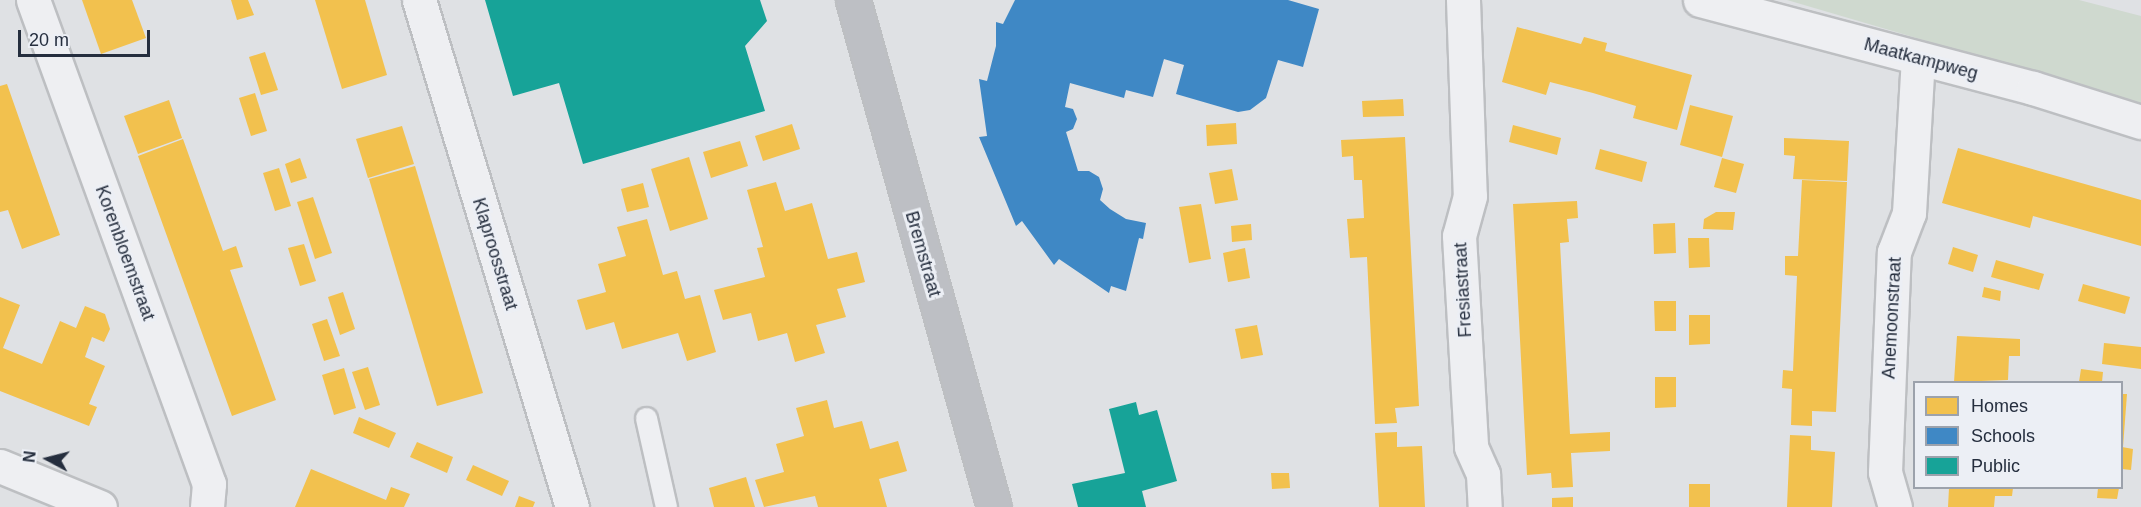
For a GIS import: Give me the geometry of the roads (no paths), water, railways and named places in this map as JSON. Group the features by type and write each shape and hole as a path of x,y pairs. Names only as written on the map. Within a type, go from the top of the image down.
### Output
{"street":[{"name":"Korenbloemstraat","path":"33,0 209,484 207,507"},
{"name":"Klaproosstraat","path":"419,0 572,507"},
{"name":"Bremstraat","path":"853,0 994,507"},
{"name":"Fresiastraat","path":"1462,0 1470,196 1460,236 1471,447 1483,474 1485,507"},
{"name":"Maatkampweg","path":"1700,0 2141,122"},
{"name":"Anemoonstraat","path":"1895,507 1885,472 1894,252 1909,213 1918,59"},
{"path":"0,466 100,507"}],"lane":[{"path":"646,418 666,507"}]}
